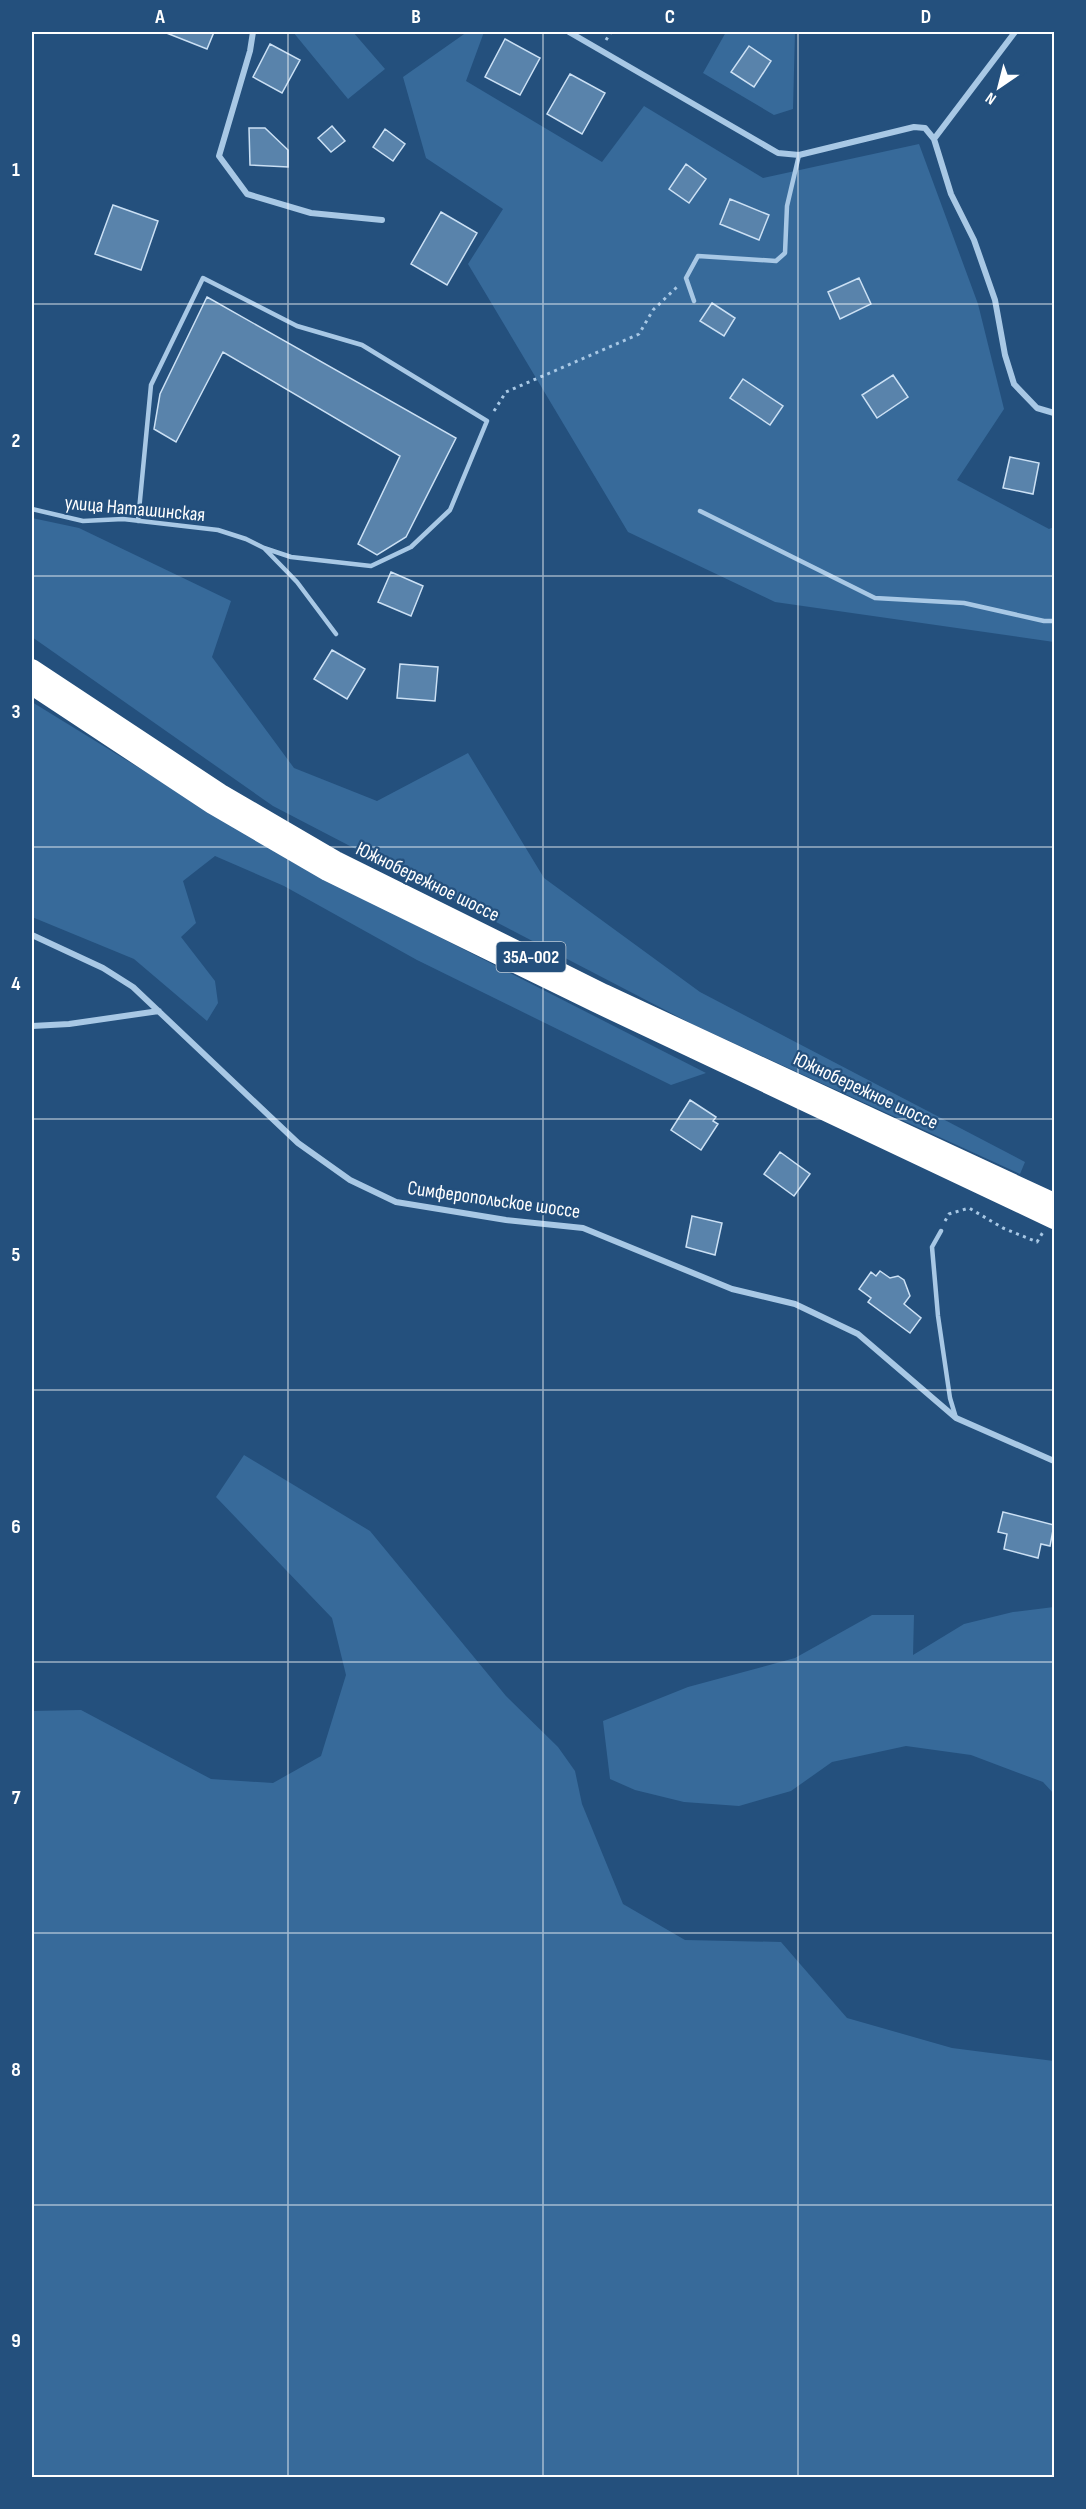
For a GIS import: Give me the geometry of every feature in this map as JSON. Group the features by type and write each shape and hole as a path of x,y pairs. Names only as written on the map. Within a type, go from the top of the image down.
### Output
{"highway":[{"name":"Южнобережное шоссе","path":"32,668 222,794 336,860 1053,1214"},
{"name":"Южнобережное шоссе","path":"32,686 212,805 327,872 595,1003 1053,1214"}],"street":[{"path":"253,32 250,51 219,156 248,194 311,213 382,220"},
{"path":"570,32 778,153 799,155 914,127 925,128 934,139 951,194 974,240 995,300 1005,355 1014,384 1036,408 1054,413"},
{"path":"934,139 1015,32"},
{"name":"Симферопольское шоссе","path":"32,935 103,968 133,987 298,1143 350,1180 396,1202 506,1220 583,1228 732,1289 795,1304 858,1334 956,1418 1054,1461"},
{"path":"32,1026 69,1024 159,1011"}],"lane":[{"path":"694,301 686,278 698,256 776,261 785,253 787,206 799,155"},
{"path":"138,521 151,385 203,278 297,326 362,345 487,421 450,510 411,547 371,566 291,557 264,548"},
{"name":"улица Наташинская","path":"32,509 83,521 123,519 218,531 246,539 264,548 297,582 336,634"},
{"path":"700,511 875,598 964,603 1044,621 1054,621"},
{"path":"941,1231 932,1247 941,1339 950,1398 956,1418"}],"path":[{"path":"493,412 506,392 639,334 653,310 686,278"},
{"path":"941,1231 949,1214 969,1208 1003,1228 1037,1242 1053,1214"}],"shaded area":[{"path":"293,32 353,32 385,69 348,99"},
{"path":"467,32 484,32 466,81 602,162 644,106 763,178 919,144 978,304 1004,409 957,480 1049,529 1054,527 1054,642 775,602 628,532 468,264 503,209 426,158 403,77"},
{"path":"726,32 795,32 793,109 774,115 703,73"},
{"path":"32,518 79,528 231,601 212,657 294,768 377,801 468,753 544,878 700,992 1025,1162 1020,1174 694,1025 273,806 32,637"},
{"path":"32,702 292,862 706,1073 671,1085 417,960 284,886 215,856 183,881 196,923 181,937 215,981 218,1003 207,1021 134,959 32,917"},
{"path":"244,1455 370,1531 506,1696 558,1747 575,1771 582,1804 623,1904 685,1940 781,1942 847,2018 952,2048 1054,2061 1054,2477 32,2477 32,1711 81,1710 211,1779 273,1783 321,1756 346,1675 332,1618 216,1497"},
{"path":"1054,1607 1054,1794 1043,1782 971,1755 906,1746 832,1762 791,1791 739,1806 684,1802 635,1790 610,1779 603,1721 688,1687 795,1658 872,1615 914,1615 913,1655 964,1624 1013,1612"}],"building":[{"path":"164,32 214,32 207,49"},
{"path":"505,39 540,58 520,95 485,77"},
{"path":"270,44 300,60 282,93 253,77"},
{"path":"749,46 771,61 754,87 731,72"},
{"path":"570,74 605,93 582,134 547,114"},
{"path":"332,126 345,141 331,152 318,138"},
{"path":"249,128 265,128 288,150 288,167 250,165"},
{"path":"385,129 405,144 393,161 373,147"},
{"path":"686,164 706,179 689,203 669,189"},
{"path":"730,199 769,215 759,240 720,224"},
{"path":"113,205 158,221 141,270 95,254"},
{"path":"441,212 477,233 447,285 411,264"},
{"path":"859,278 871,304 840,319 828,292"},
{"path":"207,297 456,438 406,537 377,555 358,544 400,456 223,352 176,442 154,429 160,394"},
{"path":"712,303 735,318 724,336 700,321"},
{"path":"893,375 908,397 877,418 862,395"},
{"path":"743,379 783,406 770,425 730,398"},
{"path":"1010,457 1039,463 1033,494 1003,488"},
{"path":"391,572 423,586 411,616 378,602"},
{"path":"332,650 365,669 347,699 314,679"},
{"path":"400,664 438,667 435,701 397,698"},
{"path":"690,1100 716,1117 713,1121 718,1124 701,1150 671,1130"},
{"path":"780,1152 810,1174 794,1196 764,1174"},
{"path":"692,1216 722,1223 715,1255 686,1247"},
{"path":"880,1271 890,1278 898,1276 904,1280 910,1296 904,1304 921,1318 910,1333 868,1302 871,1298 859,1289 871,1272 876,1276"},
{"path":"1003,1512 1054,1525 1050,1546 1041,1544 1038,1558 1004,1549 1007,1534 998,1532"}]}
